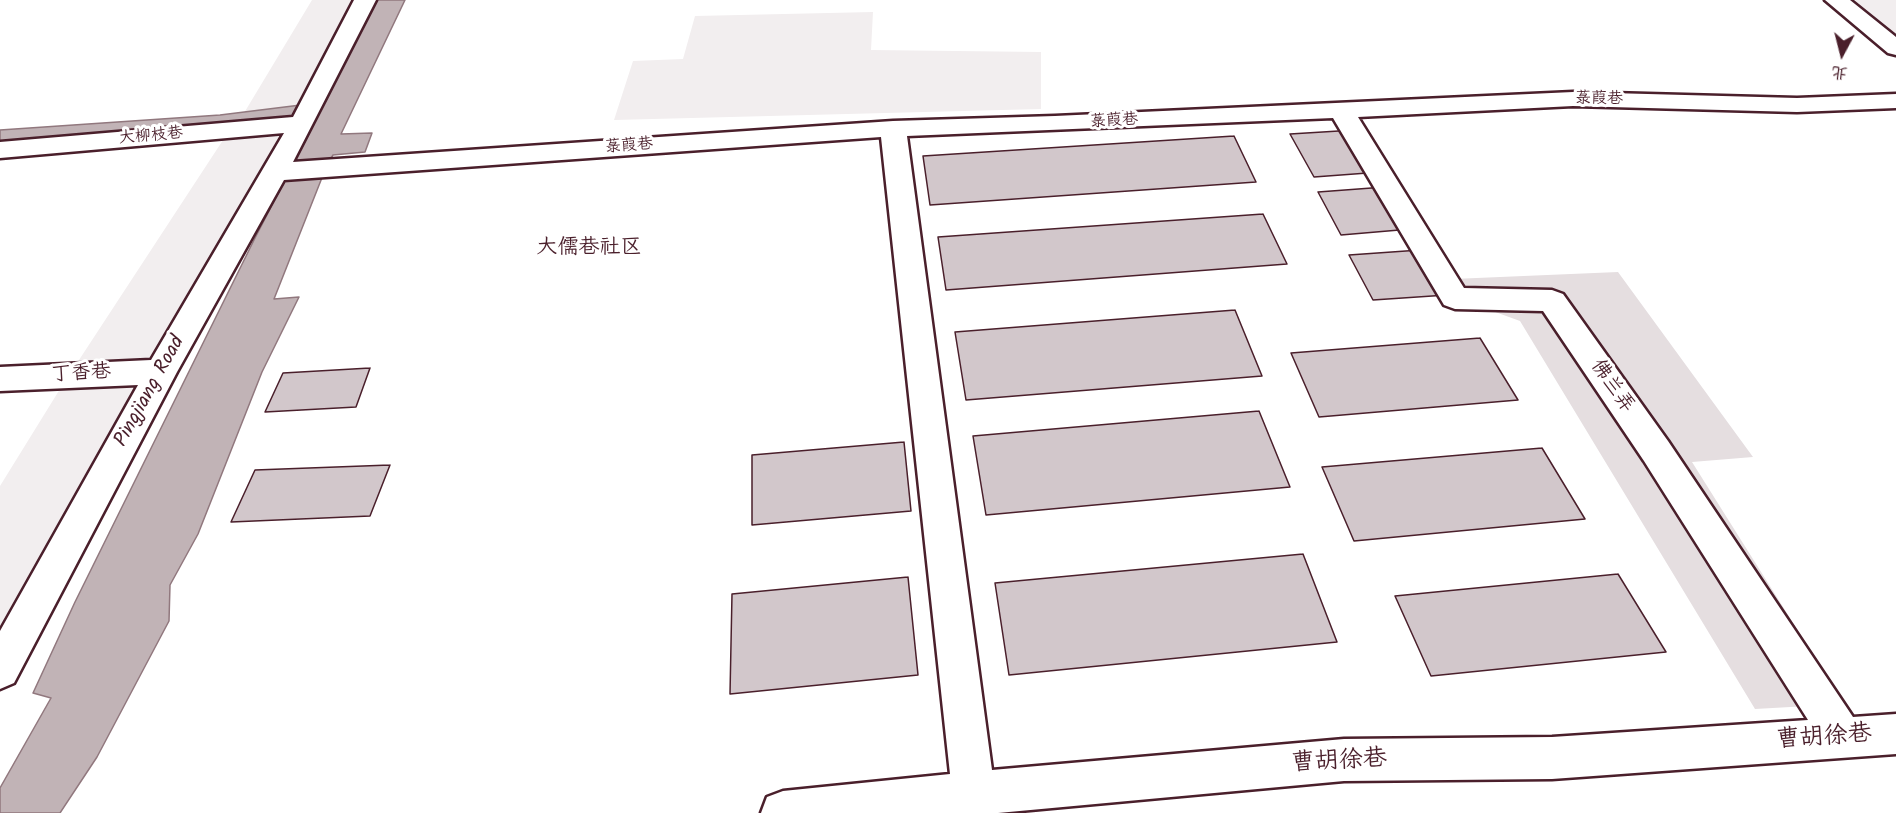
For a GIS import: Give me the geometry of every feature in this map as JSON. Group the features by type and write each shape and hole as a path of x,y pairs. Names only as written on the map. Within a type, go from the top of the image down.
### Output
{"street":[{"name":"Pingjiang Road","path":"0,670 161,372 279,171 365,0"},
{"path":"1836,0 1896,48"},
{"name":"菉葭巷","path":"279,171 893,129 1055,124 1573,99 1797,105 1896,101"},
{"name":"佛兰弄","path":"1341,110 1455,298 1552,301 1656,452 1843,738"},
{"name":"大柳枝巷","path":"0,150 306,114"},
{"path":"893,129 975,803"},
{"name":"丁香巷","path":"0,379 161,372"},
{"name":"曹胡徐巷","path":"783,813 975,803 1344,760 1552,758 1896,734"}],"shaded area":[{"path":"312,0 358,0 0,635 0,486 60,389 225,137 244,113"},
{"path":"375,0 405,0 341,134 372,133 365,152 333,155 327,165 274,299 299,297 262,372 198,534 170,585 169,621 97,757 60,813 0,813 0,788 51,698 33,693 75,602 319,114 0,143 0,130 220,115 325,102"},
{"path":"1842,0 1896,0 1896,42"},
{"path":"873,12 871,50 1041,52 1041,109 614,120 633,61 683,59 695,16"},
{"path":"1618,272 1753,457 1692,462 1844,704 1755,709 1520,321 1465,301 1453,279"}],"building":[{"path":"1355,130 1381,172 1314,177 1290,134"},
{"path":"1234,136 1256,182 930,205 923,156"},
{"path":"1385,187 1411,229 1341,235 1318,192"},
{"path":"1263,214 1287,264 946,290 938,237"},
{"path":"1420,250 1447,295 1373,300 1349,255"},
{"path":"1235,310 1262,376 966,400 955,332"},
{"path":"1480,338 1518,400 1319,417 1291,353"},
{"path":"370,368 356,407 265,412 283,373"},
{"path":"1259,411 1290,487 986,515 973,436"},
{"path":"904,442 911,511 752,525 752,455"},
{"path":"1542,448 1585,519 1354,541 1322,467"},
{"path":"390,465 370,516 231,522 255,470"},
{"path":"1303,554 1337,642 1009,675 995,583"},
{"path":"1618,574 1666,652 1431,676 1395,596"},
{"path":"908,577 918,675 730,694 732,594"}],"district":[{"name":"大儒巷社区","path":"589,249"}]}
